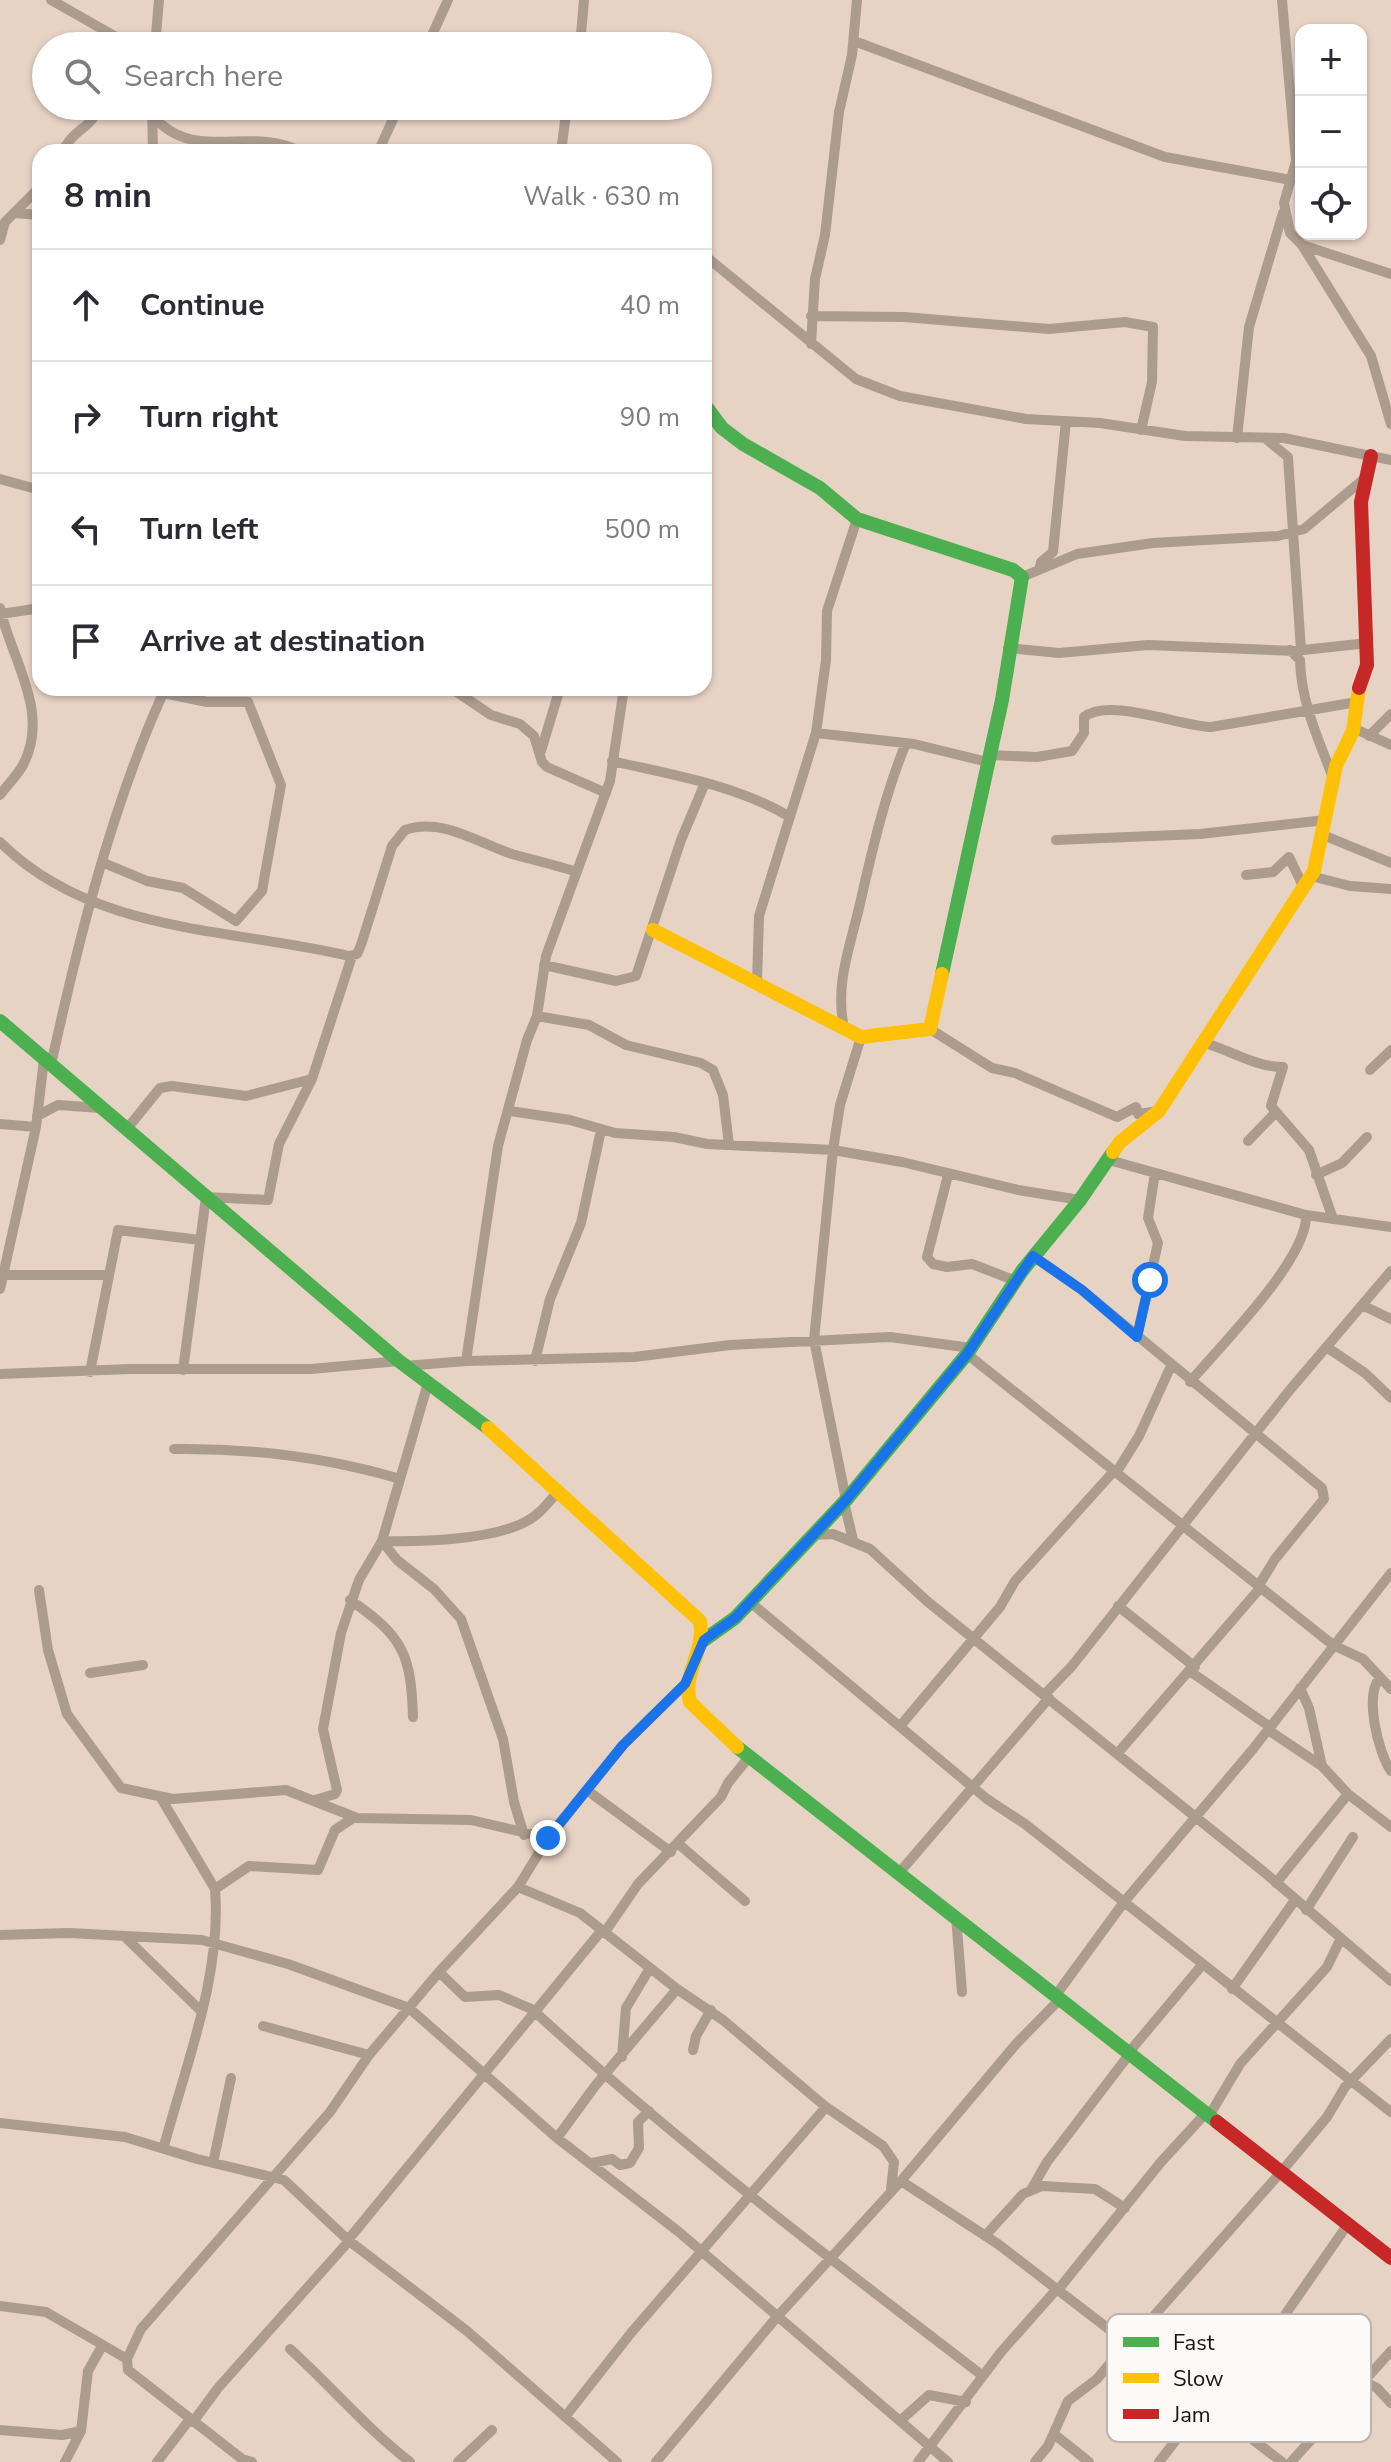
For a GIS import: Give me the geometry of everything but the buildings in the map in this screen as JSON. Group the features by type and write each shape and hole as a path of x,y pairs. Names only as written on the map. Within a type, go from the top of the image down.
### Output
{"street":[{"path":"156,32 159,0"},
{"path":"433,32 448,0"},
{"path":"581,32 584,0"},
{"path":"811,344 811,316 837,122 854,41 857,0"},
{"path":"1237,438 1249,327 1296,161 1282,0"},
{"path":"55,1 107,32"},
{"path":"854,41 1165,157 1291,180"},
{"path":"67,144 70,137 93,120"},
{"path":"152,120 153,144"},
{"path":"159,120 168,132 198,142 259,141 270,144"},
{"path":"382,144 393,120"},
{"path":"562,144 565,120"},
{"path":"0,240 5,222 32,195"},
{"path":"1283,212 1290,233 1302,245 1371,356 1391,424"},
{"path":"14,213 32,214"},
{"path":"1302,245 1391,274"},
{"path":"712,262 811,344 856,379 877,390 1026,419 1237,438 1284,438 1391,460"},
{"path":"811,316 904,317 1049,329 1125,322 1153,327 1152,382 1141,430"},
{"path":"712,415 722,428 743,444 820,488 857,519 1013,570 1022,577"},
{"path":"1039,570 1041,562 1053,552 1066,421"},
{"path":"1265,438 1288,457 1293,649 1300,660 1301,686 1308,712 1333,778"},
{"path":"252,2462 242,2459 128,2370 127,2359 141,2329 271,2176 330,2112 369,2055 439,1972 518,1887 548,1838 623,1745 685,1684 704,1640 750,1602 845,1501 969,1351 1033,1256 1080,1200 1120,1142 1159,1111 1307,882 1324,828 1333,778 1353,728 1367,665 1361,502 1371,456"},
{"path":"1022,577 1077,554 1304,529 1365,478"},
{"path":"0,479 32,488"},
{"path":"757,982 759,916 816,733 826,660 827,611 857,519"},
{"path":"930,1029 1002,700 1008,648 1022,577"},
{"path":"0,795 23,764 32,720 31,697 1,611 32,609"},
{"path":"1008,648 1059,653 1185,645 1293,649 1368,643"},
{"path":"0,1289 47,1062 73,962 162,696"},
{"path":"104,863 147,881 183,888 236,921 262,891 281,785 248,702 207,702 186,696"},
{"path":"463,696 491,715 520,724 534,736 547,767 606,793"},
{"path":"540,754 558,696"},
{"path":"466,1361 498,1146 527,1040 537,1016 544,965 606,793 623,696"},
{"path":"816,733 906,743 989,759 1037,757 1072,751 1084,733 1084,717 1091,713 1113,711 1188,726 1211,727 1231,721 1308,712 1357,702"},
{"path":"1369,736 1391,714"},
{"path":"1353,728 1391,745"},
{"path":"844,1028 839,1003 848,944 874,835 906,743"},
{"path":"612,761 705,783 772,806 790,817"},
{"path":"544,965 599,978 630,980 641,966 681,840 705,783"},
{"path":"206,1197 268,1200 279,1144 312,1079 352,956 369,926 392,846 405,830 435,828 462,832 511,853 577,872"},
{"path":"1056,840 1324,828 1391,863"},
{"path":"0,842 45,877 93,901 207,933 242,939 267,938 352,956"},
{"path":"1246,875 1273,872 1289,857 1307,882 1391,889"},
{"path":"653,930 861,1037 930,1029 992,1068 1015,1073 1117,1117 1136,1107 1138,1114 1159,1111"},
{"path":"537,1016 589,1025 626,1045 701,1063 713,1070 723,1095 729,1145"},
{"path":"0,1021 402,1364 486,1426 559,1490 700,1621 704,1640"},
{"path":"853,1540 814,1340 833,1150 840,1105 861,1037"},
{"path":"1202,1042 1233,1051 1263,1067 1283,1067 1271,1106 1309,1150 1333,1219"},
{"path":"1370,1070 1391,1050"},
{"path":"126,1130 160,1088 172,1086 246,1096 312,1079"},
{"path":"0,1124 37,1121 58,1105 100,1108"},
{"path":"510,1111 570,1120 601,1130 729,1145 833,1150 1080,1200"},
{"path":"1248,1141 1276,1112"},
{"path":"535,1361 550,1299 581,1223 601,1130"},
{"path":"1316,1175 1342,1163 1367,1137"},
{"path":"1109,1160 1306,1215 1391,1227"},
{"path":"1137,1337 1158,1243 1148,1218 1155,1173"},
{"path":"948,1175 927,1257 933,1264 947,1267 972,1264 1016,1281"},
{"path":"183,1370 206,1197"},
{"path":"1190,1382 1294,1258 1307,1229 1306,1215"},
{"path":"90,1372 118,1230 200,1240"},
{"path":"1033,1256 1082,1290 1325,1494 1260,1586 1193,1670 1117,1754"},
{"path":"899,1873 1072,1666 1289,1391 1391,1271"},
{"path":"4,1275 107,1275"},
{"path":"1364,1306 1391,1319"},
{"path":"0,1374 311,1369 634,1357 689,1348 890,1337 969,1351 1333,1645 1363,1659 1391,1689"},
{"path":"1328,1348 1365,1373 1391,1398"},
{"path":"901,1725 1000,1607 1015,1581 1115,1472 1139,1436 1171,1366"},
{"path":"315,1800 335,1794 337,1790 324,1737 323,1718 350,1600 382,1541 428,1383"},
{"path":"174,1449 255,1451 310,1457 400,1479"},
{"path":"382,1541 453,1537 521,1524 538,1514 559,1490"},
{"path":"813,1535 833,1534 870,1549 972,1637 1276,1883 1391,1981"},
{"path":"382,1541 397,1560 434,1589 461,1619 503,1739 524,1835"},
{"path":"656,2462 776,2318 901,2181 1058,1996 1124,1902 1269,1728 1391,1573"},
{"path":"39,1590 48,1650 67,1714 114,1782 132,1792 161,1798 286,1790 353,1818 471,1820 524,1835 548,1838"},
{"path":"350,1600 388,1630 408,1656 413,1717"},
{"path":"750,1602 973,1786 1391,2112"},
{"path":"1118,1606 1193,1670 1322,1766 1348,1794 1391,1827"},
{"path":"90,1673 143,1665"},
{"path":"1380,1678 1375,1683 1371,1704 1383,1760 1391,1771"},
{"path":"685,1684 690,1702 749,1757 1391,2258"},
{"path":"1300,1688 1309,1708 1322,1766"},
{"path":"157,2462 348,2241 604,1931 638,1884 721,1797 749,1757"},
{"path":"588,1791 671,1852"},
{"path":"1276,1883 1348,1794"},
{"path":"161,1798 215,1889 209,1978 164,2146"},
{"path":"215,1889 249,1866 318,1870 335,1830 353,1818"},
{"path":"1306,1910 1353,1837"},
{"path":"682,1847 745,1901"},
{"path":"518,1887 580,1913 677,1989 711,2010 826,2107 890,2155 895,2174 890,2191"},
{"path":"1232,1989 1295,1900"},
{"path":"956,1916 962,1992"},
{"path":"0,1935 124,1936 213,1943 288,1964 409,2008 557,2138 701,2253 948,2462"},
{"path":"124,1936 200,2010"},
{"path":"918,2462 983,2376 1207,2115 1233,2073 1327,1967 1341,1938"},
{"path":"985,2236 1031,2190 1047,2162 1130,2052 1202,1965"},
{"path":"622,2057 626,2008 650,1968"},
{"path":"439,1972 465,1997 499,1995 535,2012 649,2111 830,2259 983,2376"},
{"path":"557,2138 606,2073 677,1989"},
{"path":"693,2050 696,2036 711,2010"},
{"path":"263,2026 369,2055"},
{"path":"1154,2314 1282,2171 1351,2083 1391,2039"},
{"path":"213,2163 231,2078"},
{"path":"565,2417 826,2107"},
{"path":"592,2163 612,2159 620,2165 630,2163 639,2148 638,2122 649,2111"},
{"path":"0,2123 125,2137 164,2146 213,2163 271,2176 295,2187 348,2241 467,2331 617,2462"},
{"path":"901,2181 985,2236 1107,2327"},
{"path":"1031,2190 1059,2186 1095,2189 1125,2208"},
{"path":"1286,2314 1348,2224"},
{"path":"0,2306 46,2312 127,2359"},
{"path":"65,2462 81,2431 88,2371 102,2346"},
{"path":"290,2349 339,2393 358,2417 410,2462"},
{"path":"1371,2375 1391,2351"},
{"path":"1035,2462 1054,2434 1068,2401 1107,2367"},
{"path":"1371,2385 1391,2403"},
{"path":"901,2420 929,2395 966,2402"},
{"path":"0,2430 62,2435 81,2431"},
{"path":"458,2462 492,2430"},
{"path":"1054,2434 1089,2462"},
{"path":"1159,2462 1175,2442"},
{"path":"1257,2442 1282,2462"},
{"path":"1291,2462 1310,2442"}],"traffic: fast":[{"path":"712,415 722,428 743,444 820,488 857,519 1013,570 1022,577 1002,700 942,974"},
{"path":"0,1021 399,1361 488,1428"},
{"path":"704,1640 735,1618 846,1500 967,1354 1022,1271 1080,1200 1113,1152"},
{"path":"737,1747 1217,2122"}],"traffic: slow":[{"path":"1113,1152 1120,1142 1159,1111 1314,871 1336,766 1353,731 1359,688"},
{"path":"653,930 861,1037 930,1029 942,974"},
{"path":"488,1428 700,1621 700,1642 689,1681 690,1702 737,1747"}],"traffic: jam":[{"path":"1359,688 1367,665 1361,502 1371,456"},
{"path":"1217,2122 1391,2258"}],"route":[{"path":"548,1838 623,1745 685,1684 704,1640 735,1618 846,1500 967,1354 1033,1256 1082,1290 1137,1337 1150,1280"}]}
